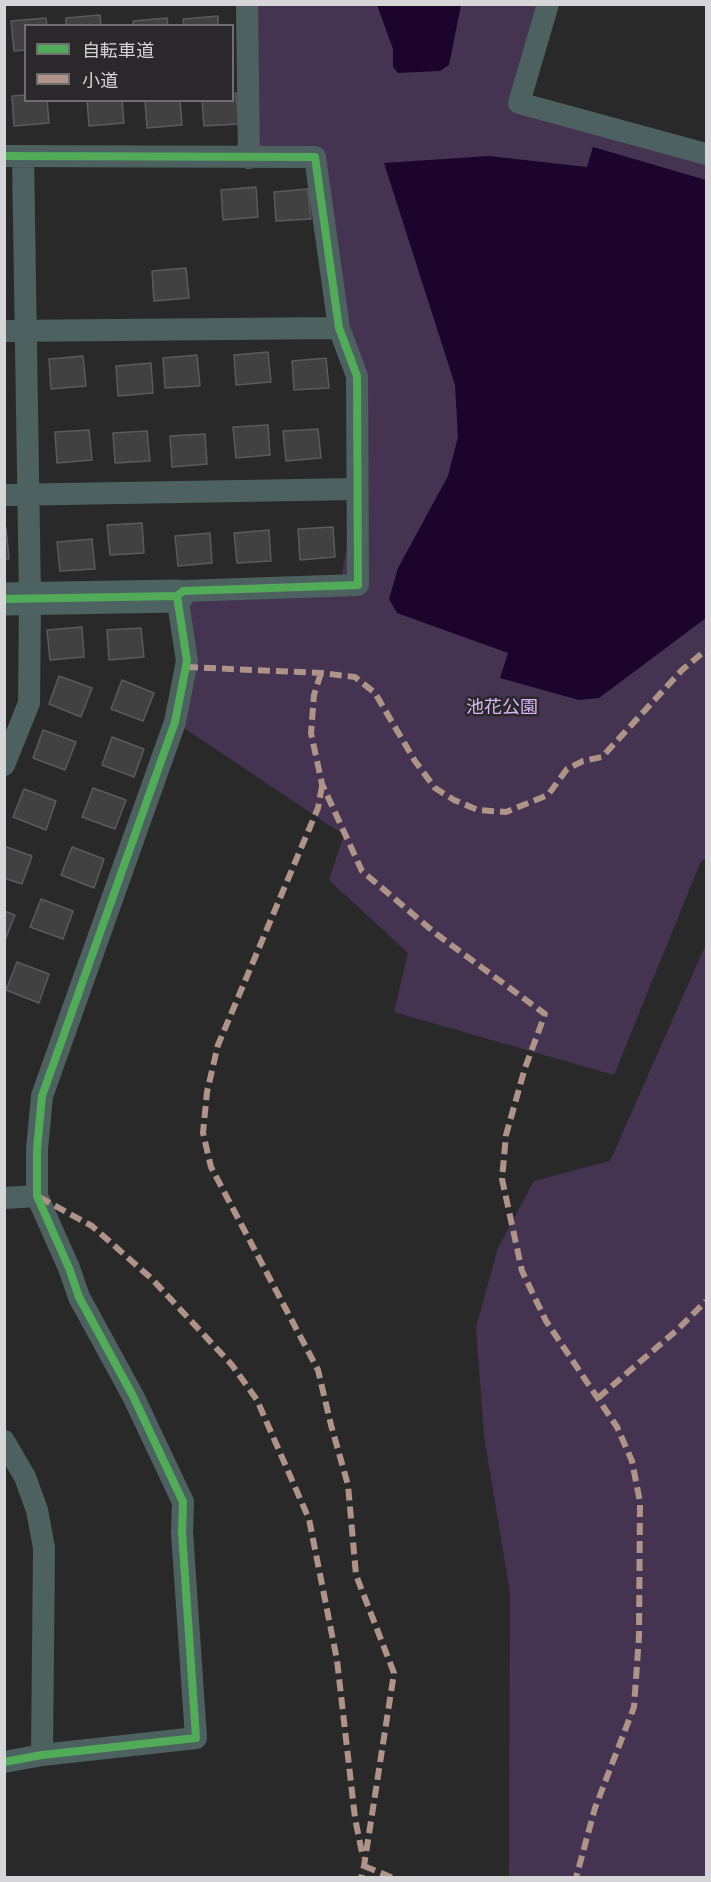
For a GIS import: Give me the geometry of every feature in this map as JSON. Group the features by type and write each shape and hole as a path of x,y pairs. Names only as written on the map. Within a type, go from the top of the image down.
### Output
{"street":[{"path":"247,4 249,158"},
{"path":"548,4 519,103 706,154"},
{"path":"4,765 29,703 17,598 28,495 15,331 14,156 315,157 339,328 357,376 358,585 183,591 177,596 17,598"},
{"path":"15,331 339,328"},
{"path":"4,495 357,489"},
{"path":"4,1762 42,1755 196,1738 182,1532 183,1502 133,1396 80,1297 37,1196 37,1149 42,1096 175,722 188,661 177,596"},
{"path":"4,1198 37,1196"},
{"path":"4,1441 25,1477 37,1510 44,1548 42,1755"}],"green space":[{"name":"池花公園","path":"247,5 548,5 520,103 706,154 706,858 701,861 614,1075 394,1012 408,953 329,880 344,835 175,722 183,591 340,585 357,489 357,376 315,158 249,158"},
{"path":"706,944 706,1877 509,1877 510,1593 484,1436 476,1327 498,1248 534,1181 610,1161"}],"shaded area":[{"path":"377,5 461,5 449,65 440,71 398,73 393,67 393,49"},
{"path":"593,147 706,180 706,618 599,698 579,700 500,678 508,653 397,613 389,599 398,568 448,476 458,437 455,385 384,163 489,156 587,167"}],"building":[{"path":"100,15 101,24 66,24 66,18"},
{"path":"218,16 218,24 184,24 183,19"},
{"path":"46,18 47,24 24,24 24,50 14,51 11,21"},
{"path":"167,18 168,24 133,24 133,21"},
{"path":"236,93 239,124 204,126 202,102 234,102 234,94"},
{"path":"24,95 24,102 47,102 49,123 14,126 12,96"},
{"path":"87,102 122,102 124,123 89,126"},
{"path":"145,102 180,102 182,125 147,128"},
{"path":"256,187 258,217 223,220 221,190"},
{"path":"308,189 311,219 276,221 274,192"},
{"path":"186,268 189,298 154,301 152,271"},
{"path":"268,352 271,382 236,385 234,355"},
{"path":"197,355 200,386 165,388 163,358"},
{"path":"83,356 86,386 51,389 49,359"},
{"path":"326,358 329,388 294,390 292,361"},
{"path":"151,363 153,393 118,396 116,366"},
{"path":"268,425 270,455 236,458 233,427"},
{"path":"318,429 321,458 286,461 283,431"},
{"path":"89,430 92,460 57,463 55,432"},
{"path":"147,431 150,461 115,463 113,433"},
{"path":"205,434 207,464 172,467 170,436"},
{"path":"142,523 144,553 110,555 107,525"},
{"path":"333,527 335,557 300,560 298,529"},
{"path":"6,528 9,559 4,559 4,529"},
{"path":"269,530 271,561 237,563 234,533"},
{"path":"210,533 212,563 178,566 175,536"},
{"path":"92,539 95,569 60,571 57,542"},
{"path":"82,627 84,657 50,660 47,630"},
{"path":"141,628 144,657 109,660 107,630"},
{"path":"59,676 92,688 81,717 49,704"},
{"path":"122,680 154,693 143,721 111,709"},
{"path":"43,730 76,742 65,770 33,758"},
{"path":"112,737 144,749 134,777 102,765"},
{"path":"93,788 126,800 115,829 82,817"},
{"path":"24,789 56,801 46,830 13,817"},
{"path":"4,846 32,856 22,884 4,878"},
{"path":"72,847 104,859 94,888 61,875"},
{"path":"41,899 73,911 63,939 30,927"},
{"path":"4,911 15,915 4,943"},
{"path":"17,962 49,974 39,1003 6,990"}],"marked path":[{"path":"186,667 321,673 355,677 375,693 415,761 435,788 454,800 478,810 506,812 548,795 567,769 583,761 602,757 682,670 706,650"},
{"path":"321,673 314,695 311,733 322,784 362,871 435,933 545,1014 525,1068 506,1135 502,1179 522,1271 546,1321 617,1427 632,1461 640,1502 639,1636 634,1707 595,1808 576,1878"},
{"path":"322,786 318,808 218,1045 207,1092 203,1133 211,1167 318,1370 348,1485 356,1575 394,1673 361,1878"},
{"path":"39,1197 92,1226 152,1279 232,1365 257,1400 309,1519 337,1660 355,1818 363,1858"},
{"path":"598,1398 677,1330 706,1301"},
{"path":"364,1866 393,1878"}],"cycle path":[{"path":"4,156 315,157 339,328 357,376 358,585 183,591 177,596 4,599"},
{"path":"4,1762 42,1755 196,1738 182,1532 183,1502 133,1396 79,1297 69,1268 37,1196 37,1149 42,1096 175,722 187,661 177,596"}]}
